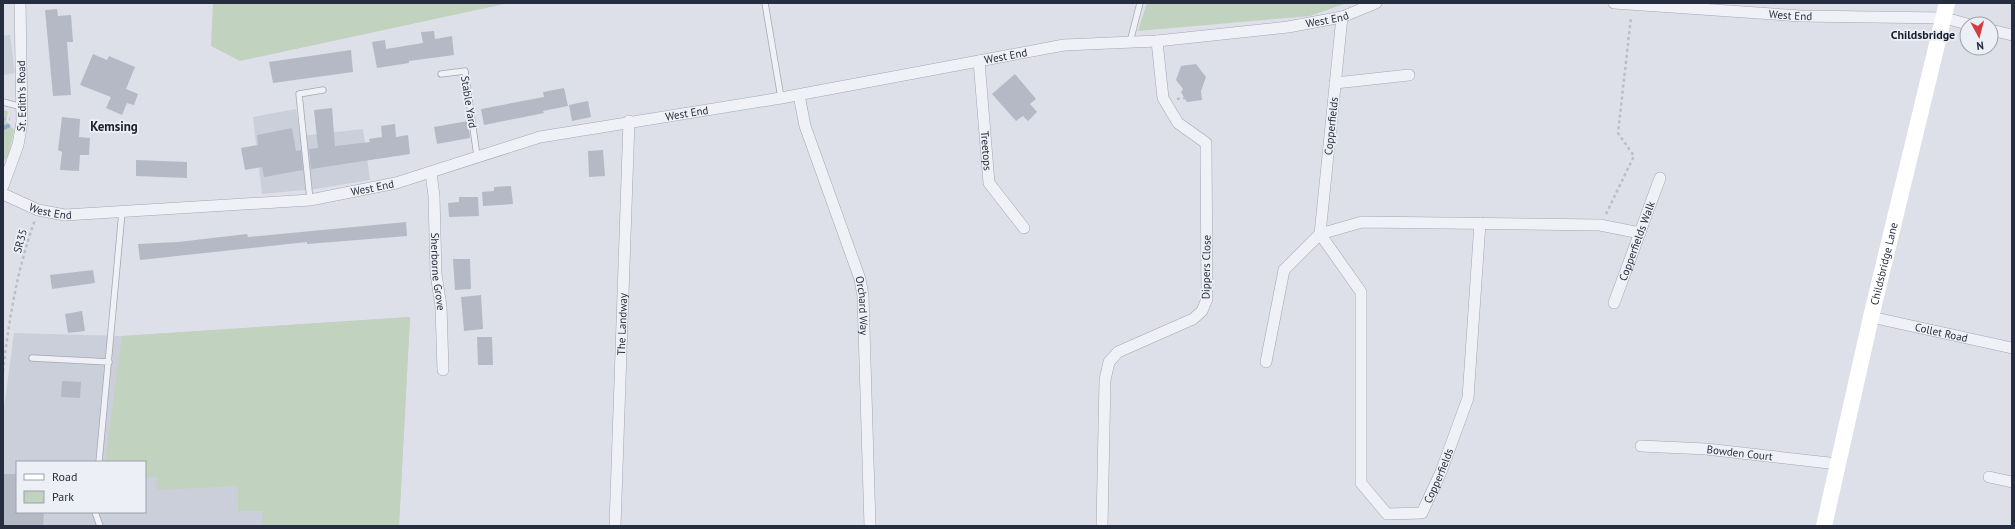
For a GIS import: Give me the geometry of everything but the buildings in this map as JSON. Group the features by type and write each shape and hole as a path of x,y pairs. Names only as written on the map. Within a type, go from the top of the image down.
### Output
{"street":[{"name":"St. Edith's Road","path":"3,186 18,145 22,107 20,3"},
{"name":"West End","path":"3,194 38,210 65,215 310,200 396,183 540,137 629,121 799,95 1064,45 1157,41 1288,27 1342,17 1376,3"},
{"name":"West End","path":"1614,3 1703,6 1800,16 1946,11 1959,19"},
{"name":"Childsbridge Lane","path":"1824,526 1871,317 1946,11"},
{"name":"Copperfields","path":"1342,17 1320,234 1361,292 1362,483 1387,514 1422,512 1441,472 1468,398 1480,224"},
{"path":"1999,32 2012,35"},
{"name":"Dippers Close","path":"1102,526 1105,380 1109,362 1118,352 1193,319 1202,311 1207,299 1206,143 1178,124 1163,98 1157,41"},
{"name":"Treetops","path":"979,61 989,184 1024,228"},
{"path":"1335,83 1409,75"},
{"name":"Orchard Way","path":"799,95 805,126 860,279 862,296 870,526"},
{"name":"The Landway","path":"615,526 629,121"},
{"name":"Sherborne Grove","path":"431,173 434,196 436,274 441,306 443,370"},
{"name":"Copperfields Walk","path":"1614,303 1660,178"},
{"path":"1266,362 1284,270 1320,234 1362,222 1600,225 1640,233"},
{"name":"Collet Road","path":"1871,317 2012,348"},
{"name":"Bowden Court","path":"1641,446 1706,449 1838,464"},
{"path":"1990,477 2012,482"}],"lane":[{"path":"765,3 781,98"},
{"path":"1130,42 1140,3"},
{"name":"Stable Yard","path":"441,74 465,71 477,156"},
{"path":"310,200 298,94 323,90"},
{"path":"3,102 22,107"},
{"path":"99,461 122,212"},
{"path":"32,358 109,362"},
{"path":"95,513 100,526"}],"path":[{"path":"1600,225 1634,156 1618,133 1632,4"},
{"name":"SR35","path":"3,371 10,316 29,237 38,210"}],"shaded area":[{"path":"10,35 15,73 3,75 3,36"},
{"path":"296,109 300,136 363,129 370,180 316,189 262,194 253,117"},
{"path":"410,317 399,526 3,526 3,416 14,333 122,336"}],"green space":[{"path":"213,3 509,3 240,61 211,46"},
{"path":"1147,3 1347,3 1310,16 1138,31"},
{"path":"3,110 8,111 6,121 14,130 9,153 3,163"},
{"path":"410,317 399,526 262,526 263,511 238,511 238,486 157,490 157,477 146,477 146,461 105,461 122,336"}],"waterway":[{"path":"3,128 8,126"}],"district":[{"name":"Childsbridge","path":"1923,35"},
{"name":"Kemsing","path":"114,126"}]}
